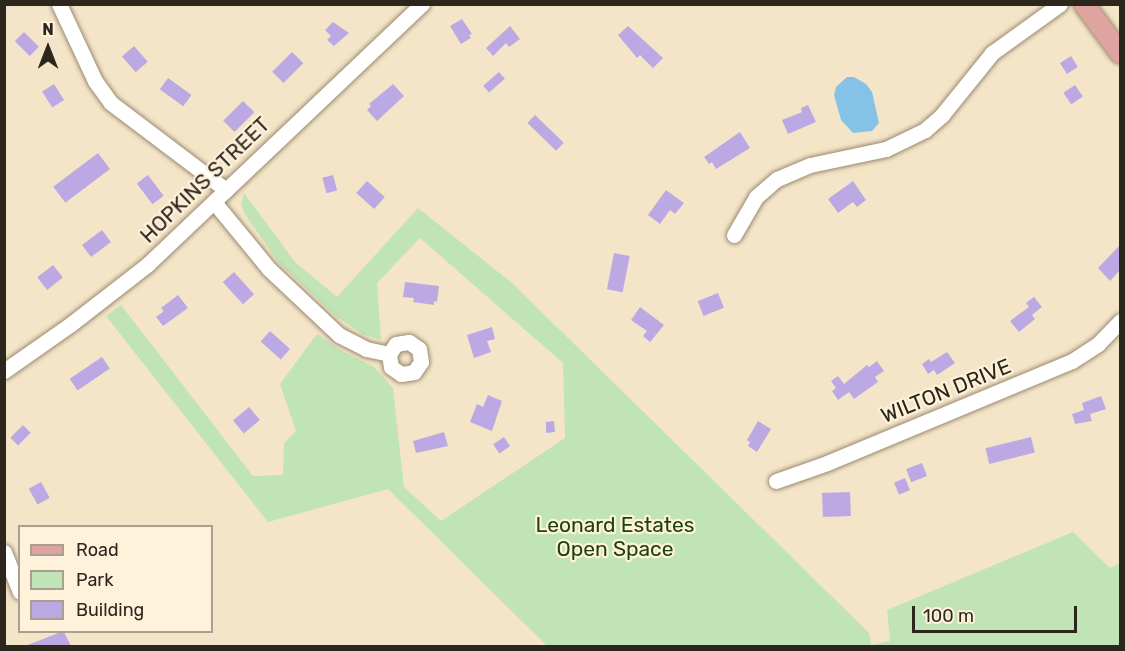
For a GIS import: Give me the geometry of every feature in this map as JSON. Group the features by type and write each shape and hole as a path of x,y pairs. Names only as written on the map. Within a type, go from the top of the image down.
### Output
{"main road":[{"path":"1084,4 1120,53"}],"street":[{"path":"59,4 95,81 111,103 226,190"},
{"name":"HOPKINS STREET","path":"4,371 126,282 214,202 422,4"},
{"path":"734,236 756,197 777,179 810,165 886,149 925,130 942,115 992,53 1060,4"},
{"path":"214,202 269,269 330,328 356,345 389,354"},
{"name":"WILTON DRIVE","path":"776,481 827,464 1072,361 1098,344 1120,321"},
{"path":"4,552 18,587"}],"green space":[{"name":"Leonard Estates Open Space","path":"244,193 295,262 337,297 418,208 512,283 869,633 871,645 890,641 887,610 1073,532 1110,568 1120,563 1120,646 547,646 388,489 268,522 106,316 121,305 253,476 283,475 284,443 296,431 280,384 317,334 342,351 374,367 393,388 404,487 441,521 565,438 563,363 420,238 377,283 381,340 364,335 337,317 279,263 244,213 241,203"}],"water":[{"path":"847,77 854,77 866,84 872,92 879,123 872,131 853,133 841,120 834,95 836,87"}],"building":[{"path":"462,19 472,34 469,35 471,38 461,44 450,26"},
{"path":"333,22 349,33 334,46 327,40 331,36 325,30"},
{"path":"510,26 520,39 509,47 506,43 493,56 486,48"},
{"path":"628,26 663,58 653,68 640,55 637,58 618,35"},
{"path":"24,32 39,47 30,56 15,41"},
{"path":"134,46 148,62 136,72 122,56"},
{"path":"292,52 303,63 284,83 272,72"},
{"path":"1071,56 1078,67 1067,74 1060,63"},
{"path":"499,72 505,79 489,93 483,86"},
{"path":"168,78 191,95 183,106 160,89"},
{"path":"54,84 64,100 52,108 42,91"},
{"path":"393,84 404,96 377,121 367,110 371,106 369,104"},
{"path":"1075,85 1083,97 1071,104 1063,93"},
{"path":"243,101 254,112 235,132 223,121"},
{"path":"808,105 816,122 788,134 782,120 802,112 801,108"},
{"path":"535,115 564,143 556,151 527,123"},
{"path":"740,132 750,148 716,169 712,162 709,164 704,157"},
{"path":"98,153 110,169 65,203 53,187"},
{"path":"148,175 164,196 152,204 137,183"},
{"path":"333,175 337,190 327,193 322,178"},
{"path":"367,181 385,197 374,209 356,193"},
{"path":"853,181 866,200 857,207 853,202 838,213 828,199"},
{"path":"666,190 684,203 675,214 670,210 660,224 648,215"},
{"path":"102,230 111,242 91,257 82,245"},
{"path":"1120,245 1120,270 1110,281 1098,268"},
{"path":"614,253 630,256 623,292 607,289"},
{"path":"53,265 63,278 47,290 37,277"},
{"path":"234,272 254,294 243,304 223,282"},
{"path":"405,282 439,286 437,302 434,301 434,305 413,302 414,298 403,297"},
{"path":"718,293 724,308 704,316 698,301"},
{"path":"178,295 188,308 163,326 156,317 164,311 161,308"},
{"path":"1034,297 1042,307 1032,315 1035,319 1019,332 1010,321 1029,307 1026,303"},
{"path":"640,307 664,325 650,342 643,336 647,331 631,320"},
{"path":"492,327 495,339 487,341 491,352 474,358 467,335"},
{"path":"270,331 290,349 281,359 261,341"},
{"path":"947,352 955,363 937,375 934,370 928,374 922,364 929,359 931,362"},
{"path":"102,357 110,369 77,390 70,379"},
{"path":"877,361 884,371 875,377 878,382 854,399 849,392 838,400 832,391 836,388 831,381 838,376 844,384 867,365 869,367"},
{"path":"488,395 502,401 492,431 470,422 477,404 483,407"},
{"path":"1101,396 1106,409 1090,414 1092,421 1075,424 1072,414 1084,410 1082,403"},
{"path":"249,407 260,420 244,434 233,420"},
{"path":"554,421 555,432 546,433 546,422"},
{"path":"758,421 771,429 757,452 748,446 750,442 747,440"},
{"path":"23,425 31,433 18,446 10,438"},
{"path":"444,432 448,446 416,453 413,441"},
{"path":"504,437 510,446 499,453 493,444"},
{"path":"1031,437 1035,453 989,464 985,448"},
{"path":"922,463 927,476 911,482 906,469"},
{"path":"905,478 910,490 899,495 894,483"},
{"path":"41,482 50,498 37,505 29,489"},
{"path":"850,492 851,516 823,517 822,493"},
{"path":"58,633 64,633 71,646 25,646"}]}
